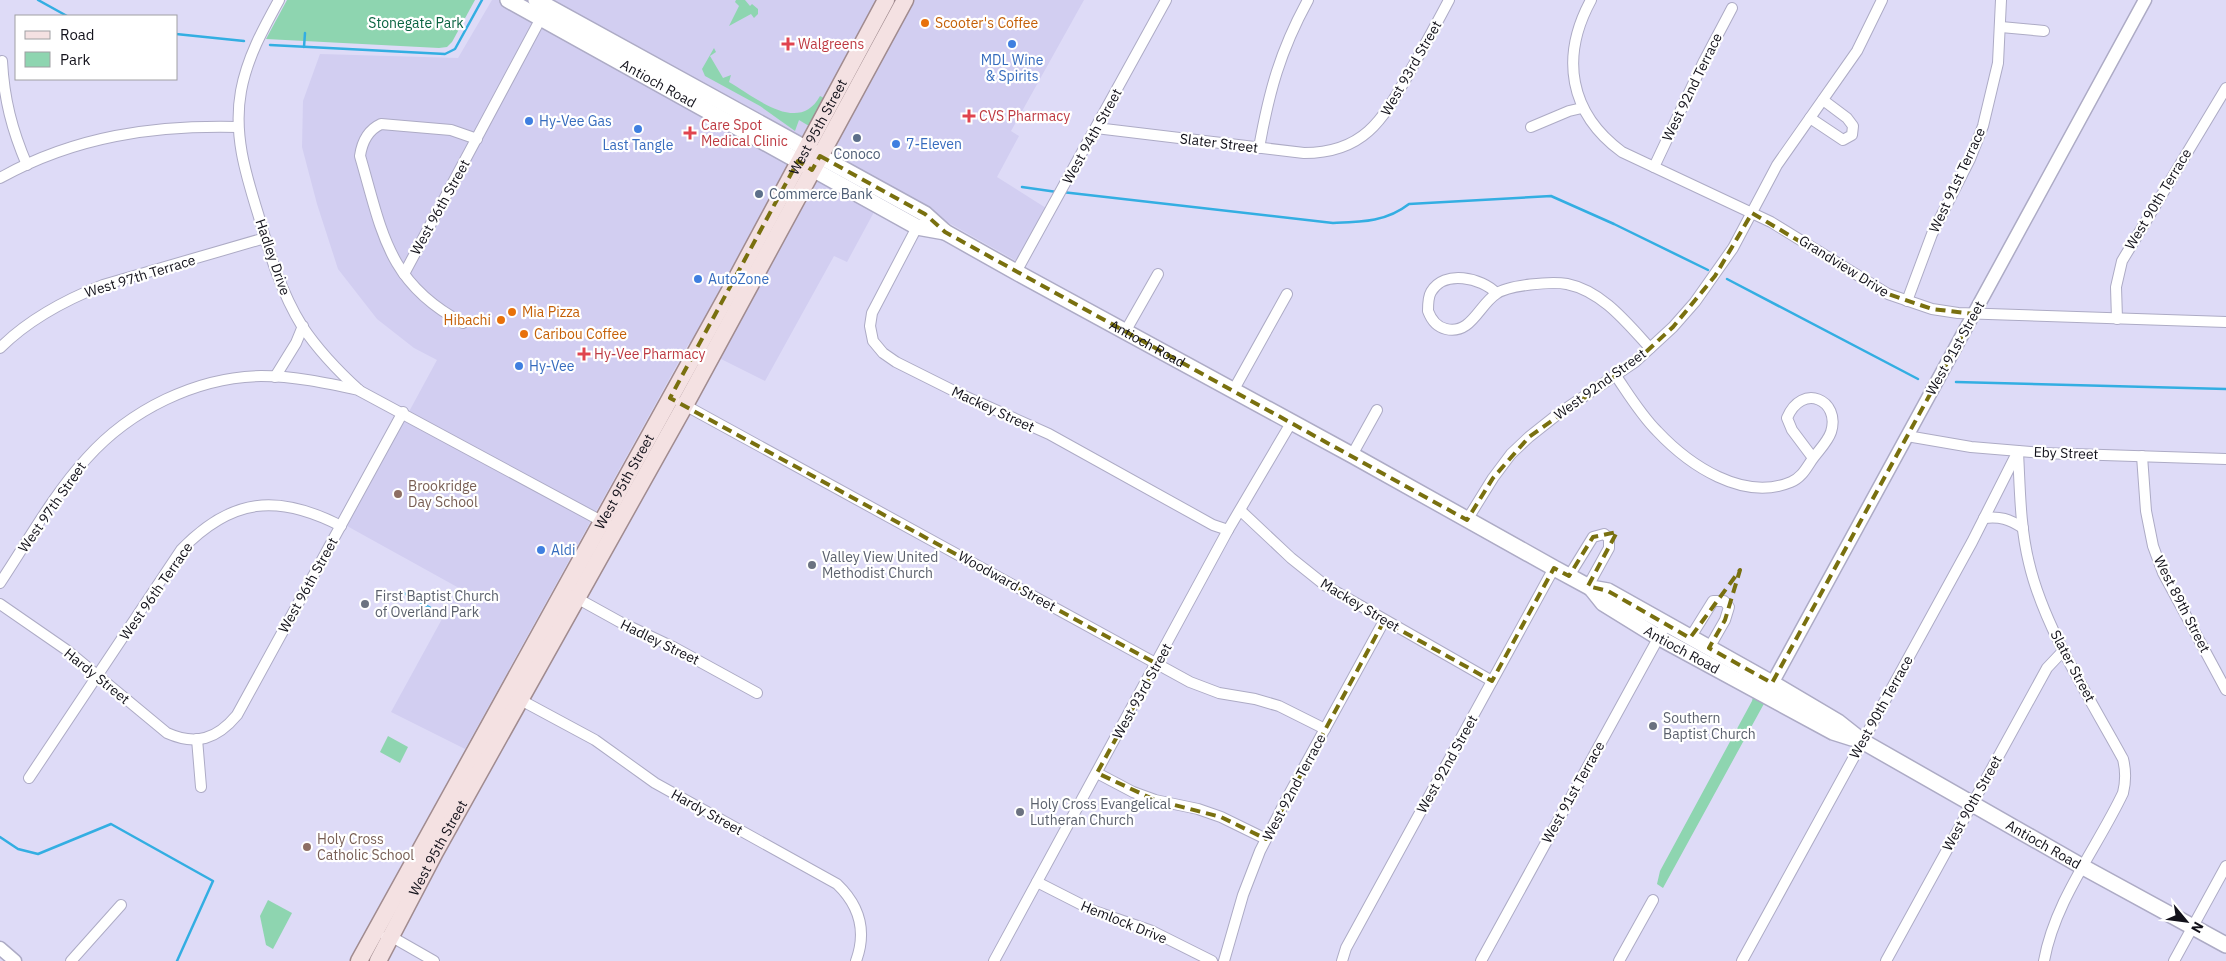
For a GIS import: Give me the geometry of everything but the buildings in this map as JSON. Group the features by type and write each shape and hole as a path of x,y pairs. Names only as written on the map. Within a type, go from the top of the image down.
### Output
{"main road":[{"name":"Antioch Road","path":"508,0 809,159 925,214 945,232 1016,272 1352,455 1589,587 1603,603 1662,630 1769,689 1838,722 1862,741 2083,867 2226,945"},
{"name":"Antioch Road","path":"536,0 809,159 916,227 945,232"},
{"name":"West 95th Street","path":"809,159 886,0"},
{"name":"West 95th Street","path":"359,961 514,696 677,401 734,283 905,0"},
{"name":"Antioch Road","path":"1662,630 1690,638 1709,648 1769,689"},
{"name":"West 95th Street","path":"378,961 392,938 514,696"}],"street":[{"name":"Hadley Drive","path":"279,0 260,34 245,72 238,127 244,166 265,238 286,297 303,326 332,362 360,391 403,412 608,525"},
{"name":"West 94th Street","path":"1016,272 1166,0"},
{"path":"1259,148 1267,104 1280,59 1308,0"},
{"name":"West 93rd Street","path":"1342,148 1371,130 1387,112 1449,0"},
{"path":"1531,127 1569,111 1582,108 1574,78 1574,44 1579,25 1591,0"},
{"name":"West 92nd Street","path":"1467,520 1493,478 1511,454 1528,437 1558,414 1616,376 1650,348 1679,320 1709,284 1733,248 1777,165 1857,51 1882,0"},
{"name":"West 91st Terrace","path":"1907,301 1932,234 1970,159 1983,126 1998,63 2001,0"},
{"name":"West 91st Street","path":"1769,689 2145,0"},
{"name":"West 92nd Terrace","path":"1654,167 1704,61 1732,8"},
{"name":"West 96th Street","path":"404,274 541,18"},
{"path":"2001,27 2044,31"},
{"path":"2,61 5,98 10,122 27,165"},
{"name":"West 90th Terrace","path":"2117,318 2116,286 2122,261 2226,88"},
{"path":"1810,118 1843,140 1852,135 1854,126 1823,100"},
{"name":"Grandview Drive","path":"1582,108 1600,133 1614,146 1654,167 1752,212 1814,247 1867,282 1888,294 1907,301 1932,309 1974,314 2226,322"},
{"name":"West 96th Street","path":"463,322 446,314 425,298 404,274 389,250 360,156 363,143 374,127 389,124 451,130 477,139"},
{"path":"0,178 74,146 117,134 167,128 238,127"},
{"name":"Slater Street","path":"1096,128 1312,153 1329,152 1342,148"},
{"name":"Mackey Street","path":"916,227 872,313 870,326 873,341 883,353 962,395 1057,438 1213,524 1228,530"},
{"name":"West 97th Terrace","path":"0,348 30,323 79,295 112,282 265,238"},
{"path":"1125,332 1158,274"},
{"path":"1496,293 1490,286 1454,277 1441,282 1431,291 1428,311 1436,324 1442,328 1459,329 1469,323 1496,293 1534,283 1553,282 1583,289 1610,306 1650,348"},
{"path":"1233,391 1287,294"},
{"path":"275,377 296,343 303,326"},
{"path":"1616,376 1656,430 1675,448 1698,465 1730,482 1758,488 1779,486 1800,477 1831,432 1832,418 1830,408 1822,401 1811,398 1802,399 1792,408 1788,418 1792,430 1813,458"},
{"name":"West 97th Street","path":"0,583 86,458 117,430 160,402 185,392 230,379 275,377 326,383 360,391"},
{"name":"Woodward Street","path":"677,401 1203,688 1279,706 1324,729"},
{"path":"1352,455 1377,410"},
{"name":"West 96th Street","path":"197,739 218,734 237,715 403,412"},
{"name":"West 93rd Street","path":"994,961 1157,664 1228,530 1241,511 1291,423"},
{"name":"Eby Street","path":"1907,436 1971,447 2018,451 2226,458"},
{"name":"Slater Street","path":"2018,451 2024,540 2035,585 2046,615 2123,759 2125,769 2126,782 2123,793 2083,867"},
{"name":"West 90th Terrace","path":"1742,961 1984,518 2018,451"},
{"name":"West 89th Street","path":"2142,456 2146,510 2153,546 2164,573 2226,690"},
{"name":"West 96th Terrace","path":"29,778 181,550 199,532 217,519 235,511 255,506 275,505 295,507 313,512 341,526"},
{"name":"Mackey Street","path":"1241,511 1307,572 1343,597 1492,681"},
{"path":"1984,518 2009,519 2023,528"},
{"path":"1569,576 1593,537 1604,534 1608,538 1609,548 1589,587"},
{"name":"West 92nd Street","path":"1342,961 1346,948 1554,568"},
{"name":"Hadley Street","path":"570,594 627,626 675,648 757,693"},
{"name":"Antioch Road","path":"1690,638 1713,601 1724,601 1729,607 1725,620 1709,648"},
{"name":"Hardy Street","path":"0,604 68,651 167,733 178,738 197,739"},
{"name":"West 92nd Terrace","path":"1224,961 1244,895 1266,839 1384,621"},
{"name":"West 91st Terrace","path":"1481,961 1662,630"},
{"name":"West 90th Street","path":"1886,961 2047,668 2064,650"},
{"name":"Hardy Street","path":"514,696 595,740 655,783 837,884 856,906 860,919 861,940 856,961"},
{"path":"197,739 201,787"},
{"path":"1097,774 1133,792 1155,800 1198,809 1221,817 1266,839"},
{"path":"2174,961 2226,866"},
{"path":"2044,961 2052,929 2083,867"},
{"name":"Hemlock Drive","path":"1038,882 1094,911 1152,931 1212,961"},
{"path":"1619,961 1653,900"},
{"path":"71,961 121,905"},
{"path":"372,937 392,938 434,961"},
{"path":"0,948 15,961"}],"highlighted area":[{"path":"820,156 925,214 945,232 1467,520 1493,478 1529,437 1635,362 1673,327 1715,276 1752,213 1888,294 1932,309 1974,314 1772,683 1709,648 1725,620 1740,570 1690,638 1608,591 1588,586 1617,532 1593,537 1569,576 1554,568 1492,681 1384,621 1266,839 1221,817 1155,800 1097,773 1157,664 670,398 798,161 812,170"}],"shaded area":[{"path":"492,0 1084,0 1011,131 1019,136 997,177 1046,208 1018,262 887,188 847,262 834,256 765,381 689,343 465,749 391,712 459,588 347,526 437,360 414,348 377,319 338,269 317,204 302,147 303,101 320,54 458,58"}],"green space":[{"name":"Stonegate Park","path":"287,0 475,0 452,42 447,47 439,48 266,39"},
{"path":"736,0 745,0 750,6 752,4 758,9 758,14 754,18 751,14 729,26 739,6 735,2"},
{"path":"714,48 716,52 710,56 723,78 731,75 729,82 776,109 789,113 801,112 811,107 820,96 824,98 809,126 799,120 795,131 760,106 705,76 702,69"},
{"path":"1754,693 1766,700 1663,888 1657,884 1660,871 1752,701"},
{"path":"388,736 408,747 400,763 380,752"},
{"path":"268,900 292,913 273,949 266,945 260,916"}],"waterway":[{"path":"38,0 65,15"},
{"path":"270,45 445,54 455,49 482,0"},
{"path":"304,47 305,33"},
{"path":"178,34 244,41"},
{"path":"1022,187 1057,192"},
{"path":"1062,192 1333,223 1382,218 1409,204 1551,196 1614,224 1708,270"},
{"path":"1727,279 1918,379"},
{"path":"1956,382 2226,389"},
{"path":"402,592 445,616"},
{"path":"0,837 18,849 38,854 111,824 213,881 177,961"}],"place":[{"name":"Scooter's Coffee","path":"925,23"},
{"name":"Walgreens","path":"788,44"},
{"name":"MDL Wine & Spirits","path":"1012,44"},
{"name":"CVS Pharmacy","path":"969,116"},
{"name":"Hy-Vee Gas","path":"529,121"},
{"name":"Last Tangle","path":"638,129"},
{"name":"Care Spot Medical Clinic","path":"690,133"},
{"name":"Conoco","path":"857,138"},
{"name":"7-Eleven","path":"896,144"},
{"name":"Commerce Bank","path":"759,194"},
{"name":"AutoZone","path":"698,279"},
{"name":"Mia Pizza","path":"512,312"},
{"name":"Hibachi","path":"501,320"},
{"name":"Caribou Coffee","path":"524,334"},
{"name":"Hy-Vee Pharmacy","path":"584,354"},
{"name":"Hy-Vee","path":"519,366"},
{"name":"Brookridge Day School","path":"398,494"},
{"name":"Aldi","path":"541,550"},
{"name":"Valley View United Methodist Church","path":"812,565"},
{"name":"First Baptist Church of Overland Park","path":"365,604"},
{"name":"Southern Baptist Church","path":"1653,726"},
{"name":"Holy Cross Evangelical Lutheran Church","path":"1020,812"},
{"name":"Holy Cross Catholic School","path":"307,847"}]}
